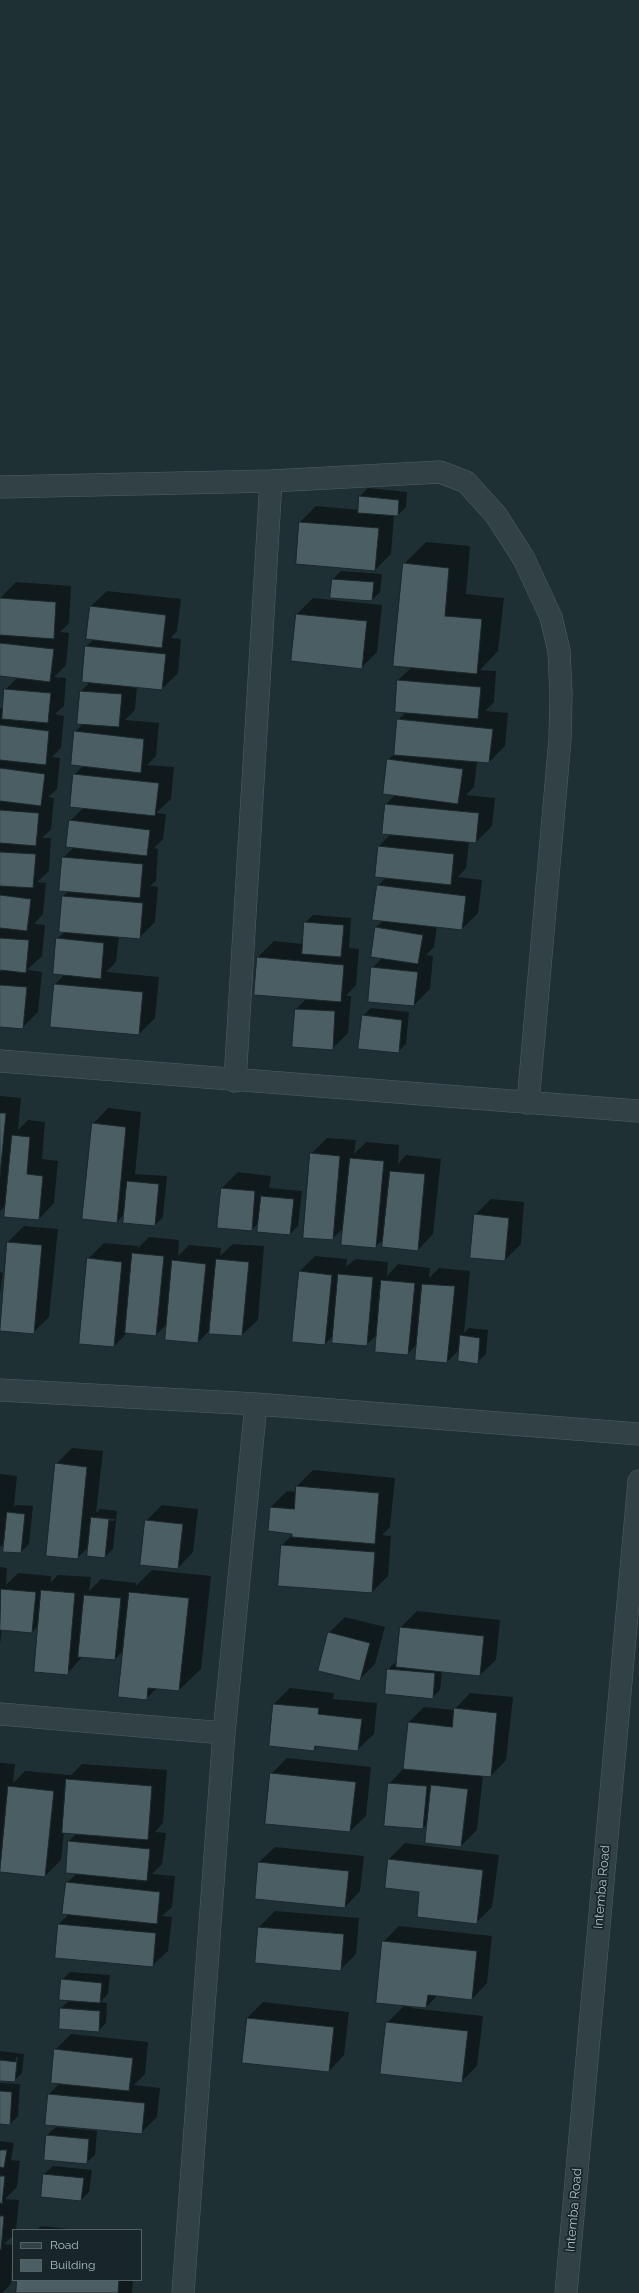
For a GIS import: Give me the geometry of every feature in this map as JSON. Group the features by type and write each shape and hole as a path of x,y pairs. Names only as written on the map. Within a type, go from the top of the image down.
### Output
{"street":[{"path":"0,487 271,481 440,472 466,482 496,515 524,559 551,616 559,651 561,694 560,739 528,1103"},
{"path":"235,1081 271,481"},
{"path":"0,1061 235,1081 639,1111"},
{"path":"0,1390 256,1404 639,1434"},
{"path":"183,2293 224,1734 256,1404"},
{"name":"Intemba Road","path":"566,2293 639,1481"},
{"path":"0,1714 224,1734"}],"building":[{"path":"359,496 399,500 398,516 358,513"},
{"path":"299,522 379,528 375,571 296,564"},
{"path":"403,563 449,568 445,616 482,619 477,674 393,666"},
{"path":"332,579 374,582 372,601 330,598"},
{"path":"0,598 56,602 54,639 0,635"},
{"path":"90,606 166,615 162,648 86,639"},
{"path":"296,614 367,621 362,669 291,661"},
{"path":"0,643 54,649 50,682 0,676"},
{"path":"85,646 166,654 162,690 82,682"},
{"path":"397,680 481,687 478,719 395,712"},
{"path":"4,689 51,693 48,723 2,719"},
{"path":"80,691 122,694 119,727 77,724"},
{"path":"397,719 493,729 489,763 394,755"},
{"path":"0,725 49,731 46,765 0,760"},
{"path":"74,731 144,739 141,773 71,765"},
{"path":"387,759 463,769 458,804 383,794"},
{"path":"0,768 45,774 41,806 0,801"},
{"path":"73,774 159,783 155,816 70,807"},
{"path":"385,804 479,813 476,843 382,834"},
{"path":"0,810 39,813 36,846 0,843"},
{"path":"69,820 150,830 147,856 66,847"},
{"path":"378,846 454,854 451,885 375,877"},
{"path":"0,852 36,854 33,888 0,886"},
{"path":"62,857 143,864 140,898 59,891"},
{"path":"377,885 466,896 462,930 372,920"},
{"path":"0,895 31,899 27,931 0,928"},
{"path":"62,896 143,903 140,939 59,932"},
{"path":"304,922 344,925 341,957 302,954"},
{"path":"375,927 423,935 418,964 371,957"},
{"path":"0,938 29,940 26,973 0,970"},
{"path":"56,938 104,943 101,979 53,974"},
{"path":"257,957 344,965 341,1002 254,995"},
{"path":"371,967 418,972 414,1006 368,1002"},
{"path":"54,984 143,992 139,1035 50,1027"},
{"path":"0,985 27,987 23,1029 0,1027"},
{"path":"295,1009 335,1011 333,1050 292,1047"},
{"path":"362,1015 402,1020 399,1053 358,1049"},
{"path":"0,1113 6,1113 0,1176"},
{"path":"92,1123 126,1127 117,1223 82,1219"},
{"path":"12,1135 30,1137 27,1174 43,1176 39,1220 4,1217"},
{"path":"310,1153 340,1156 333,1240 303,1238"},
{"path":"350,1158 384,1161 376,1248 341,1245"},
{"path":"390,1171 425,1174 418,1251 382,1247"},
{"path":"127,1181 159,1184 155,1226 123,1223"},
{"path":"221,1188 255,1191 252,1231 217,1228"},
{"path":"261,1196 294,1199 290,1235 257,1232"},
{"path":"474,1214 509,1218 505,1261 470,1258"},
{"path":"7,1242 42,1245 34,1334 0,1331"},
{"path":"132,1253 164,1256 156,1336 125,1333"},
{"path":"87,1258 122,1262 114,1347 79,1344"},
{"path":"216,1259 249,1262 242,1336 209,1334"},
{"path":"172,1260 206,1264 198,1343 165,1340"},
{"path":"299,1271 332,1275 325,1345 292,1342"},
{"path":"338,1274 373,1277 367,1346 332,1343"},
{"path":"381,1280 415,1283 408,1355 375,1352"},
{"path":"422,1284 455,1286 447,1363 415,1360"},
{"path":"460,1335 480,1338 478,1364 458,1361"},
{"path":"55,1463 87,1467 78,1559 46,1556"},
{"path":"296,1486 379,1493 375,1544 292,1537 292,1534 268,1531 270,1507 294,1509"},
{"path":"7,1512 25,1514 21,1553 3,1552"},
{"path":"91,1517 109,1519 105,1558 87,1556"},
{"path":"145,1520 183,1524 178,1569 140,1565"},
{"path":"281,1545 375,1552 372,1593 278,1586"},
{"path":"1,1589 36,1592 32,1633 0,1630"},
{"path":"41,1590 75,1593 68,1675 34,1672"},
{"path":"129,1592 189,1598 179,1691 148,1688 147,1700 118,1697"},
{"path":"84,1595 121,1598 115,1660 78,1657"},
{"path":"400,1627 484,1636 480,1676 396,1667"},
{"path":"328,1632 370,1643 360,1681 318,1671"},
{"path":"387,1669 435,1673 433,1699 385,1694"},
{"path":"273,1704 319,1708 318,1714 362,1719 358,1751 315,1746 314,1751 269,1746"},
{"path":"454,1708 497,1713 491,1777 403,1769 408,1722 452,1727"},
{"path":"270,1773 356,1782 350,1832 265,1824"},
{"path":"66,1779 152,1786 148,1840 62,1833"},
{"path":"388,1783 427,1786 423,1829 384,1826"},
{"path":"431,1785 468,1789 461,1847 425,1843"},
{"path":"8,1786 54,1791 45,1877 0,1872"},
{"path":"68,1841 150,1849 147,1881 66,1873"},
{"path":"388,1859 483,1870 477,1924 417,1917 419,1892 385,1888"},
{"path":"258,1862 349,1871 345,1908 255,1899"},
{"path":"66,1882 160,1892 157,1924 62,1914"},
{"path":"58,1924 156,1933 153,1967 55,1958"},
{"path":"258,1927 344,1934 341,1971 255,1963"},
{"path":"382,1941 477,1951 472,2000 428,1995 426,2008 376,2003"},
{"path":"61,1979 102,1983 100,2003 59,2000"},
{"path":"60,2008 100,2011 99,2032 59,2029"},
{"path":"247,2018 334,2027 329,2072 242,2063"},
{"path":"386,2022 468,2031 462,2083 380,2074"},
{"path":"54,2049 133,2058 129,2091 51,2083"},
{"path":"0,2060 17,2062 15,2082 0,2081"},
{"path":"0,2091 12,2092 10,2125 0,2124"},
{"path":"48,2094 145,2103 142,2134 45,2125"},
{"path":"46,2135 89,2139 87,2164 44,2160"},
{"path":"0,2150 7,2150 4,2168 0,2167"},
{"path":"43,2174 84,2178 81,2201 41,2197"},
{"path":"0,2176 5,2176 2,2204 0,2203"},
{"path":"0,2216 4,2216 1,2250 0,2249"},
{"path":"17,2281 119,2281 118,2293 16,2293"}]}
